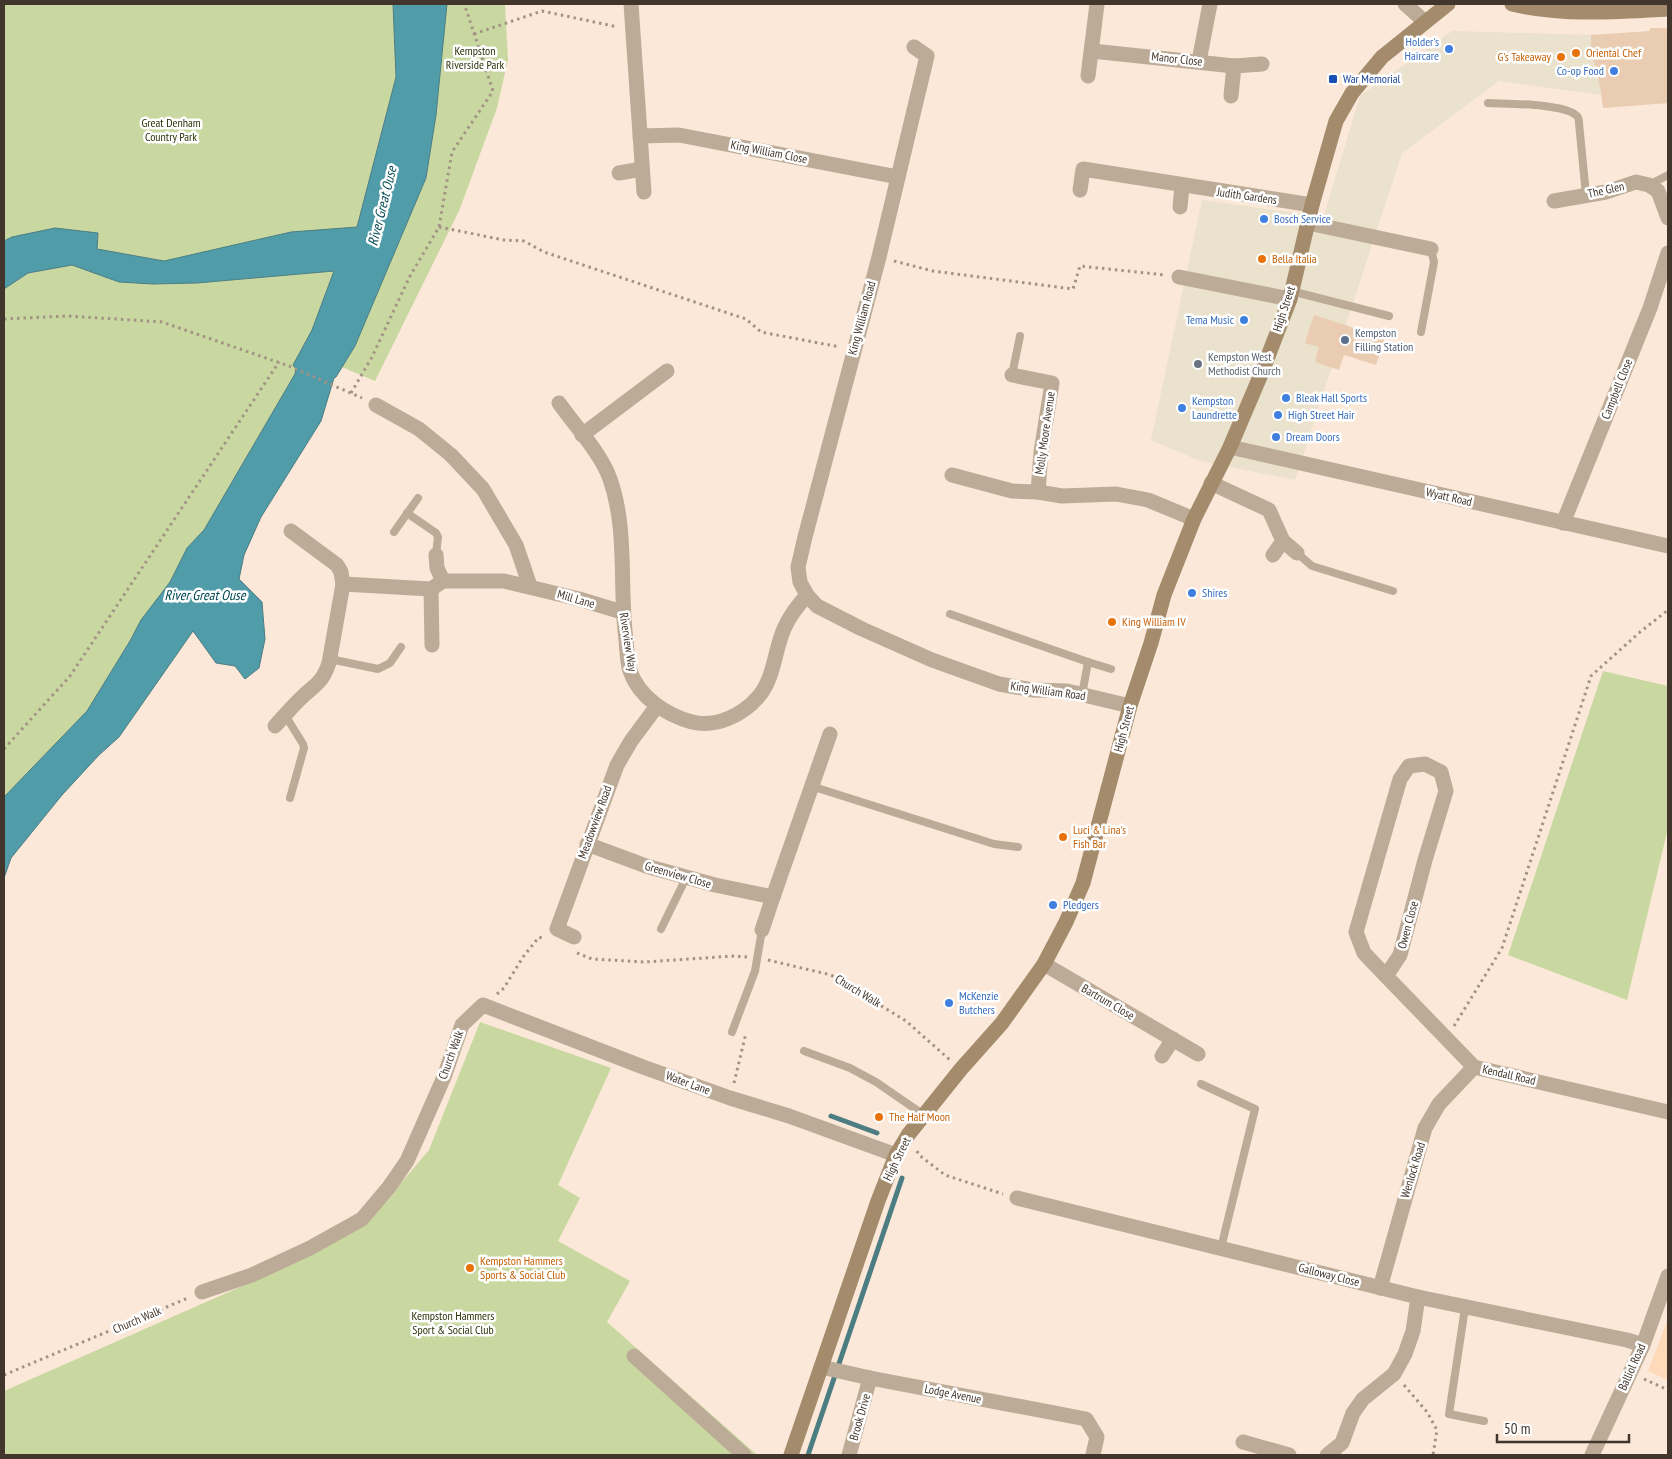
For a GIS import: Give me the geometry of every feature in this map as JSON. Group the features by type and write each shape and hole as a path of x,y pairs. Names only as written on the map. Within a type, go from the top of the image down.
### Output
{"main road":[{"name":"High Street","path":"791,1455 831,1370 878,1201 896,1155 908,1135 960,1069 1002,1023 1044,964 1066,922 1083,883 1130,706 1151,643 1164,595 1194,520 1230,447 1262,372 1290,295 1312,205 1336,121 1352,93 1382,57 1448,4"},
{"path":"1512,4 1529,8 1585,13 1667,7"}],"street":[{"path":"631,4 639,29 640,136 644,192"},
{"path":"1088,76 1097,4"},
{"path":"1199,61 1210,4"},
{"path":"1405,4 1425,22"},
{"name":"King William Road","path":"914,47 927,56 878,257 798,567 800,582 807,595 817,606 862,629 932,660 999,684 1033,690 1068,691 1130,706"},
{"name":"Manor Close","path":"1092,50 1234,66 1262,64"},
{"path":"1231,96 1234,66"},
{"name":"King William Close","path":"640,136 679,135 898,177"},
{"path":"620,173 642,169"},
{"name":"Judith Gardens","path":"1080,190 1083,169 1312,205"},
{"name":"The Glen","path":"1554,201 1606,192 1636,182 1649,185"},
{"path":"1649,185 1658,191 1668,218"},
{"path":"1180,207 1182,186"},
{"path":"1308,223 1431,249"},
{"name":"Campbell Close","path":"1563,523 1650,308 1668,254"},
{"path":"1179,277 1290,295"},
{"path":"582,435 667,371"},
{"name":"Molly Moore Avenue","path":"1012,376 1052,383 1041,452 1038,492"},
{"name":"Riverview Way","path":"559,404 596,452 610,477 619,512 622,612 630,670 640,690 657,706 679,719 702,724 724,721 742,711 759,696 773,670 780,639 790,614 807,595"},
{"path":"376,406 425,434 451,455 483,489 516,545 530,586"},
{"name":"Wyatt Road","path":"1230,447 1668,546"},
{"name":"Molly Moore Avenue","path":"952,475 1012,491 1038,492 1062,496 1116,494 1148,500 1194,520"},
{"path":"1211,483 1270,510 1283,542 1297,553"},
{"path":"280,721 300,698 320,682 325,675 330,659 343,584 337,565 291,531"},
{"path":"1273,555 1283,542"},
{"path":"432,645 437,585 436,555"},
{"name":"Mill Lane","path":"343,584 437,585 504,581 530,586 622,612"},
{"name":"Meadowview Road","path":"574,937 557,929 587,844 616,765 630,741 657,706"},
{"path":"762,930 830,734"},
{"name":"Owen Close","path":"1425,764 1441,772 1446,791 1425,860 1400,955 1386,976 1364,953 1356,932 1400,779 1409,766 1425,764"},
{"name":"Greenview Close","path":"587,844 646,866 686,878 715,886 773,897"},
{"name":"Bartrum Close","path":"1044,964 1198,1054"},
{"name":"Kendall Road","path":"1386,976 1474,1067 1668,1112"},
{"name":"Water Lane","path":"482,1005 730,1098 789,1116 896,1155"},
{"name":"Church Walk","path":"202,1292 252,1276 310,1248 362,1219 389,1187 407,1160 444,1077 462,1025 482,1005"},
{"path":"1162,1056 1173,1039"},
{"name":"Wenlock Road","path":"1380,1288 1425,1128 1439,1104 1474,1067"},
{"name":"Galloway Close","path":"1017,1198 1464,1308 1627,1340 1643,1345"},
{"name":"Balliol Road","path":"1592,1455 1643,1345 1668,1276"},
{"path":"1327,1455 1342,1443 1353,1413 1364,1399 1394,1374 1405,1354 1413,1331 1418,1297"},
{"path":"634,1356 744,1455"},
{"name":"Lodge Avenue","path":"831,1370 1086,1419 1097,1437 1093,1455"},
{"name":"Brook Drive","path":"849,1455 870,1378"},
{"path":"1252,1448 1289,1455"}],"lane":[{"path":"1488,104 1547,106 1570,112 1576,116 1579,123 1586,195"},
{"path":"1649,185 1668,175"},
{"path":"1421,332 1434,262 1431,249"},
{"path":"1290,295 1389,316"},
{"path":"1012,376 1020,336"},
{"path":"394,532 418,498"},
{"path":"407,513 436,533 438,537 436,555"},
{"path":"1297,553 1312,566 1392,591"},
{"path":"950,614 1111,669"},
{"path":"330,659 378,669 390,663 402,647"},
{"path":"1082,695 1088,662"},
{"path":"280,721 303,744 304,748 290,798"},
{"path":"812,786 994,844 1018,847"},
{"path":"661,929 686,878"},
{"path":"732,1032 755,971 762,930"},
{"path":"804,1051 850,1068 876,1082 924,1115"},
{"path":"1201,1084 1255,1109 1221,1248"},
{"path":"1464,1308 1449,1414 1484,1421"}],"path":[{"path":"4,319 68,316 162,322 279,362 352,393 372,357 410,276 439,227 452,152 493,91 466,9 468,4"},
{"path":"474,34 542,11 639,29"},
{"path":"439,227 504,240 524,241 544,252 746,319 761,332 853,350"},
{"path":"878,257 934,271 1073,289 1080,266 1179,277"},
{"path":"4,749 70,676 279,362"},
{"path":"1446,1038 1502,948 1591,676 1640,632 1668,610"},
{"path":"482,1005 504,988 523,956 539,937 548,941"},
{"name":"Church Walk","path":"574,952 592,959 645,962 734,956 757,958 775,960 831,975 906,1021 960,1069"},
{"path":"908,1135 919,1155 945,1175 1017,1198"},
{"name":"Church Walk","path":"4,1375 202,1292"},
{"path":"1630,1373 1668,1390"},
{"path":"1394,1374 1427,1412 1437,1430 1433,1455"}],"shaded area":[{"path":"1452,31 1668,37 1668,104 1499,81 1402,153 1295,480 1200,461 1151,440 1202,200 1324,215 1360,96"},
{"path":"1668,1319 1668,1380 1648,1371"}],"green space":[{"name":"Great Denham Country Park","path":"4,4 393,4 396,77 357,227 291,232 164,261 97,249 98,233 12,237 4,241"},
{"name":"Kempston Riverside Park","path":"447,4 505,4 508,59 497,108 459,211 375,381 342,367 355,346 426,178 436,115"},
{"path":"72,265 119,282 153,284 197,283 335,271 312,330 293,365 296,369 295,374 204,530 187,548 170,582 141,620 87,711 4,797 4,289 28,273"},
{"path":"1603,671 1668,686 1668,828 1627,1000 1508,955"},
{"name":"Kempston Hammers Sport & Social Club","path":"480,1022 611,1068 558,1185 580,1198 558,1241 630,1281 607,1322 757,1455 4,1455 4,1391 283,1268 367,1223 429,1150"}],"water":[{"name":"River Great Ouse","path":"393,4 447,4 436,115 426,178 355,346 334,378 321,421 261,517 244,555 239,579 262,602 265,639 259,668 245,679 235,666 216,663 193,631 119,737 99,755 62,795 11,858 4,878 4,797 87,711 141,620 170,582 187,548 204,530 295,374 296,369 293,365 312,330 334,271 197,283 153,284 119,282 72,265 28,273 4,289 4,241 12,237 55,228 98,233 97,249 164,261 291,232 357,227 396,77"}],"building":[{"path":"1650,28 1668,28 1668,103 1603,108 1601,91 1593,56 1591,55 1591,35 1650,31"},
{"name":"Kempston Filling Station","path":"1314,315 1385,338 1376,365 1344,355 1339,370 1315,362 1319,347 1305,343"}],"waterway":[{"path":"831,1116 877,1133"},
{"path":"808,1455 902,1178"}],"place":[{"name":"Holder's Haircare","path":"1449,49"},
{"name":"Oriental Chef","path":"1576,53"},
{"name":"G's Takeaway","path":"1561,57"},
{"name":"Co-op Food","path":"1614,71"},
{"name":"War Memorial","path":"1333,79"},
{"name":"Bosch Service","path":"1264,219"},
{"name":"Bella Italia","path":"1262,259"},
{"name":"Tema Music","path":"1244,320"},
{"name":"Kempston Filling Station","path":"1345,340"},
{"name":"Kempston West Methodist Church","path":"1198,364"},
{"name":"Bleak Hall Sports","path":"1286,398"},
{"name":"Kempston Laundrette","path":"1182,408"},
{"name":"High Street Hair","path":"1278,415"},
{"name":"Dream Doors","path":"1276,437"},
{"name":"Shires","path":"1192,593"},
{"name":"King William IV","path":"1112,622"},
{"name":"Luci & Lina's Fish Bar","path":"1063,837"},
{"name":"Pledgers","path":"1053,905"},
{"name":"McKenzie Butchers","path":"949,1003"},
{"name":"The Half Moon","path":"879,1117"},
{"name":"Kempston Hammers Sports & Social Club","path":"470,1268"}]}
